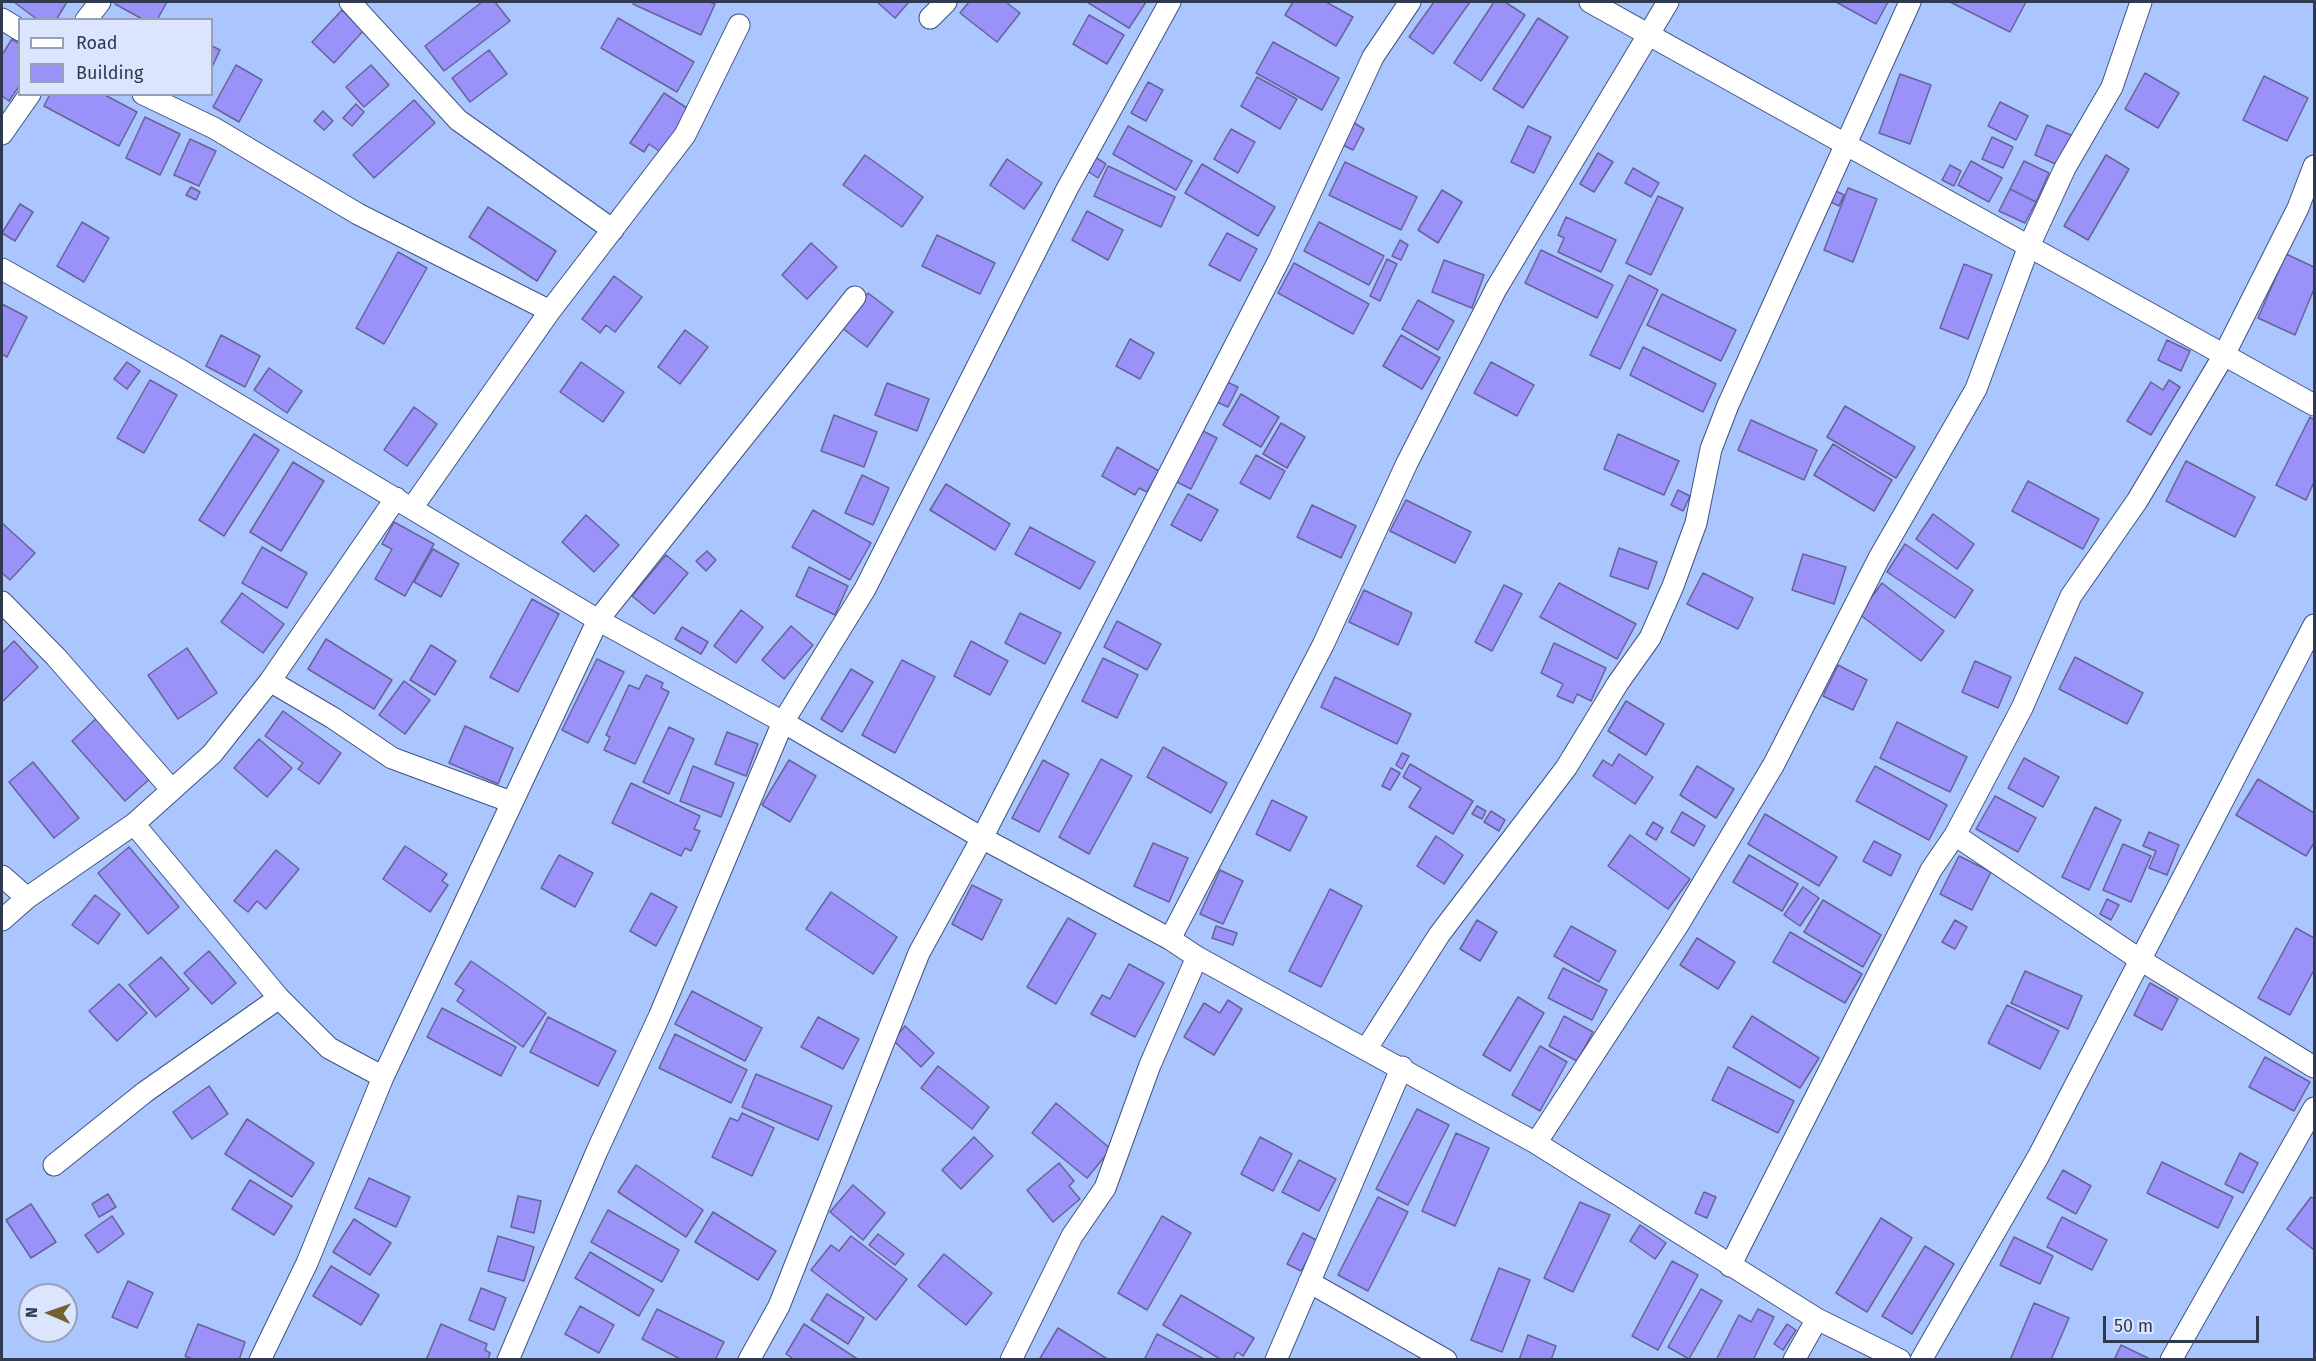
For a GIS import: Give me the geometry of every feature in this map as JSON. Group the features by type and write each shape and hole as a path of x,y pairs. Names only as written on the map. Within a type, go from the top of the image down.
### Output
{"street":[{"path":"88,18 100,2"},
{"path":"930,18 946,2"},
{"path":"508,1359 597,1151 659,1017 783,722 865,589 1067,189 1170,2"},
{"path":"749,1359 779,1306 919,952 982,838 1279,260 1373,57 1410,2"},
{"path":"1590,2 2314,405"},
{"path":"1170,939 1323,645 1407,463 1496,289 1668,2"},
{"path":"1367,1048 1439,935 1566,768 1618,683 1650,638 1673,586 1696,523 1711,449 1728,405 1910,2"},
{"path":"1536,1143 1678,926 1774,764 1879,558 1976,389 2029,246 2065,168 2112,87 2141,2"},
{"path":"358,4 458,120 613,230"},
{"path":"2,19 18,29"},
{"path":"2,920 27,897 134,824 212,754 685,135 739,25"},
{"path":"2,134 29,96"},
{"path":"147,96 214,128 358,214 550,311"},
{"path":"1730,1266 1931,870 1954,835 2022,708 2071,596 2138,501 2224,355 2298,208 2314,166"},
{"path":"2,269 91,318 598,620 783,722 982,838 1170,939 1197,957 1367,1048 1536,1143 1817,1319 1900,1359"},
{"path":"260,1359 307,1263 383,1077 598,620 855,297"},
{"path":"2,602 56,657 172,790"},
{"path":"1921,1359 2038,1157 2314,626"},
{"path":"270,681 333,718 392,758 511,802"},
{"path":"134,824 279,998 329,1048 383,1077"},
{"path":"1954,835 2139,959 2314,1067"},
{"path":"2,876 27,897"},
{"path":"1011,1359 1072,1236 1105,1188 1150,1065 1197,957"},
{"path":"54,1165 145,1092 279,998"},
{"path":"1276,1359 1402,1068"},
{"path":"2171,1359 2314,1108"},
{"path":"1309,1282 1446,1359"},
{"path":"1794,1359 1817,1319"}],"building":[{"path":"14,2 67,2 57,18 35,18"},
{"path":"116,2 167,2 158,18 140,18 115,4"},
{"path":"482,2 495,2 510,21 444,71 425,46"},
{"path":"634,2 709,2 715,4 701,35 633,4"},
{"path":"877,2 909,2 895,18"},
{"path":"969,2 1006,2 1020,13 997,42 960,13"},
{"path":"1087,2 1146,2 1129,28"},
{"path":"1293,2 1326,2 1353,17 1336,46 1285,15"},
{"path":"1434,2 1470,2 1433,54 1409,37"},
{"path":"1494,2 1505,2 1525,15 1481,81 1454,63"},
{"path":"1836,2 1888,2 1876,24"},
{"path":"1950,2 2026,2 2010,32"},
{"path":"342,10 363,31 334,63 312,42"},
{"path":"1089,15 1124,35 1107,64 1073,44"},
{"path":"618,18 694,62 677,92 601,48"},
{"path":"1538,18 1568,37 1523,108 1493,89"},
{"path":"12,39 18,43 18,88 9,101 2,96 2,55"},
{"path":"1273,42 1339,78 1322,110 1256,73"},
{"path":"213,46 220,50 213,65"},
{"path":"489,50 507,74 470,102 452,78"},
{"path":"236,65 262,80 239,122 213,107"},
{"path":"371,65 389,85 364,107 346,87"},
{"path":"2145,73 2179,93 2158,128 2125,109"},
{"path":"1900,74 1931,85 1910,144 1879,133"},
{"path":"2264,76 2308,98 2287,141 2243,120"},
{"path":"1257,77 1297,99 1280,129 1241,106"},
{"path":"1148,82 1163,90 1146,121 1131,113"},
{"path":"664,93 690,110 662,153 649,144 644,152 630,143"},
{"path":"49,96 107,96 137,112 119,146 44,106"},
{"path":"414,100 435,123 374,178 353,155"},
{"path":"2000,102 2028,116 2016,140 1988,126"},
{"path":"356,104 364,112 352,126 343,118"},
{"path":"323,111 333,121 324,130 314,121"},
{"path":"145,117 180,134 160,175 126,158"},
{"path":"1351,121 1364,129 1353,150 1339,143"},
{"path":"2047,125 2078,138 2065,168 2035,155"},
{"path":"1128,126 1192,161 1176,190 1113,154"},
{"path":"1528,126 1551,137 1534,173 1511,162"},
{"path":"1231,129 1255,142 1238,173 1214,159"},
{"path":"1992,137 2013,147 2003,168 1982,159"},
{"path":"190,139 216,151 199,186 174,175"},
{"path":"1598,153 1613,162 1594,192 1580,184"},
{"path":"865,155 923,197 902,227 843,185"},
{"path":"2106,155 2129,169 2088,240 2064,226"},
{"path":"1095,157 1106,164 1098,178 1086,170"},
{"path":"1007,159 1042,183 1024,209 990,185"},
{"path":"1971,161 2002,178 1989,202 1958,185"},
{"path":"2024,161 2049,173 2036,202 2010,189"},
{"path":"1345,162 1417,197 1401,230 1329,195"},
{"path":"1202,164 1275,207 1258,236 1185,193"},
{"path":"1950,165 1961,171 1954,186 1942,180"},
{"path":"1108,166 1175,197 1161,227 1094,196"},
{"path":"1633,168 1659,183 1651,197 1625,183"},
{"path":"191,187 200,192 196,200 186,195"},
{"path":"1848,188 1877,199 1853,262 1824,250"},
{"path":"2010,189 2036,202 2025,223 1999,211"},
{"path":"1442,190 1462,202 1438,243 1418,230"},
{"path":"1836,191 1844,195 1839,206 1831,202"},
{"path":"1658,196 1683,208 1651,275 1626,263"},
{"path":"20,204 33,212 15,241 2,233"},
{"path":"488,207 556,251 537,281 469,237"},
{"path":"1087,211 1123,230 1108,260 1072,240"},
{"path":"1566,217 1616,240 1601,272 1558,252 1564,238 1558,235"},
{"path":"82,222 109,238 84,282 57,266"},
{"path":"1319,222 1384,256 1369,285 1304,251"},
{"path":"1227,233 1257,249 1240,281 1209,265"},
{"path":"937,235 995,263 980,294 922,266"},
{"path":"1400,240 1408,245 1401,260 1392,256"},
{"path":"811,243 837,267 807,299 782,275"},
{"path":"1541,250 1613,285 1597,318 1525,283"},
{"path":"398,252 427,268 384,344 356,328"},
{"path":"2286,254 2314,267 2314,289 2295,335 2258,318"},
{"path":"1387,259 1397,264 1380,301 1370,296"},
{"path":"1444,260 1484,275 1472,308 1432,292"},
{"path":"1294,263 1369,304 1353,334 1278,293"},
{"path":"1964,264 1992,275 1968,339 1940,328"},
{"path":"1629,275 1658,290 1620,369 1590,355"},
{"path":"614,276 642,297 615,332 606,325 600,333 582,319"},
{"path":"868,293 893,312 867,347 842,328"},
{"path":"1662,294 1736,330 1721,361 1647,325"},
{"path":"1418,300 1454,321 1438,350 1402,329"},
{"path":"2,304 27,317 7,357 2,354"},
{"path":"685,330 708,347 680,384 658,367"},
{"path":"221,335 260,356 245,387 206,366"},
{"path":"1401,335 1440,358 1422,389 1383,366"},
{"path":"1130,339 1154,353 1140,379 1116,366"},
{"path":"2167,340 2190,351 2181,371 2158,360"},
{"path":"1643,347 1716,384 1703,412 1630,375"},
{"path":"127,362 140,371 127,389 114,379"},
{"path":"581,362 624,392 603,422 560,392"},
{"path":"1491,362 1534,385 1517,416 1474,393"},
{"path":"269,368 302,391 287,413 254,390"},
{"path":"150,380 177,395 144,453 117,438"},
{"path":"2169,380 2180,387 2151,435 2127,421 2151,382 2163,390"},
{"path":"1227,382 1238,387 1228,407 1217,402"},
{"path":"887,383 929,399 917,431 875,415"},
{"path":"1241,394 1279,417 1261,447 1223,425"},
{"path":"1845,406 1915,447 1896,478 1827,437"},
{"path":"414,407 437,424 407,466 384,450"},
{"path":"834,415 877,432 864,467 821,451"},
{"path":"2310,417 2314,420 2314,482 2306,500 2276,485"},
{"path":"1751,420 1817,450 1804,480 1738,450"},
{"path":"1281,423 1305,437 1287,468 1263,454"},
{"path":"1201,430 1217,438 1191,489 1175,481"},
{"path":"254,434 279,450 224,536 199,520"},
{"path":"1618,434 1679,461 1664,495 1604,469"},
{"path":"1833,444 1892,480 1874,511 1814,475"},
{"path":"1117,447 1159,471 1147,492 1139,488 1135,495 1102,476"},
{"path":"1256,455 1285,471 1270,499 1240,483"},
{"path":"2186,461 2255,497 2235,537 2166,501"},
{"path":"293,462 324,481 281,551 250,532"},
{"path":"862,475 889,488 873,525 845,513"},
{"path":"2028,481 2099,519 2083,549 2012,511"},
{"path":"946,484 1010,524 995,550 930,510"},
{"path":"1678,490 1690,496 1683,511 1671,505"},
{"path":"1188,494 1218,510 1201,541 1171,525"},
{"path":"1406,500 1471,532 1455,563 1390,531"},
{"path":"1312,505 1356,526 1341,558 1297,537"},
{"path":"813,510 871,543 850,580 792,547"},
{"path":"1933,514 1974,544 1957,569 1916,539"},
{"path":"586,515 619,545 594,572 562,542"},
{"path":"394,522 434,544 405,596 375,579 392,549 382,544"},
{"path":"2,523 35,553 10,580 2,573"},
{"path":"1030,527 1095,562 1080,589 1015,554"},
{"path":"1905,544 1973,590 1955,618 1887,572"},
{"path":"262,547 307,573 287,608 242,583"},
{"path":"1619,548 1657,562 1648,589 1610,576"},
{"path":"433,549 459,564 441,597 414,582"},
{"path":"707,551 716,560 706,571 696,561"},
{"path":"1803,554 1846,567 1834,604 1792,590"},
{"path":"666,555 688,573 654,614 632,596"},
{"path":"809,567 848,586 835,615 796,596"},
{"path":"1703,573 1753,598 1738,629 1687,604"},
{"path":"1559,583 1636,624 1617,659 1540,617"},
{"path":"1882,583 1944,631 1921,661 1859,614"},
{"path":"1504,585 1522,594 1492,651 1475,642"},
{"path":"1364,590 1412,613 1398,645 1349,622"},
{"path":"242,593 284,624 263,653 221,622"},
{"path":"532,599 559,614 518,692 490,677"},
{"path":"741,610 763,627 736,663 714,646"},
{"path":"1020,613 1061,633 1045,664 1005,643"},
{"path":"1117,621 1161,644 1147,670 1104,647"},
{"path":"791,626 813,645 784,679 762,660"},
{"path":"682,627 708,642 701,654 675,639"},
{"path":"326,639 392,680 374,709 308,669"},
{"path":"14,641 38,667 2,702 2,653"},
{"path":"971,641 1008,661 990,695 954,676"},
{"path":"1554,643 1606,668 1591,701 1577,694 1573,703 1557,696 1563,684 1541,673"},
{"path":"431,645 456,661 435,695 410,680"},
{"path":"187,648 217,693 178,719 148,675"},
{"path":"2075,657 2143,693 2127,724 2059,689"},
{"path":"1103,658 1138,675 1117,718 1082,701"},
{"path":"597,659 624,672 588,743 562,730"},
{"path":"902,660 935,677 895,753 862,735"},
{"path":"1975,661 2011,677 1998,708 1962,692"},
{"path":"1838,665 1867,680 1853,710 1823,696"},
{"path":"851,669 873,682 842,732 821,719"},
{"path":"646,675 663,683 661,688 669,692 635,764 604,750 610,737 606,735 629,685 639,689"},
{"path":"1335,677 1411,714 1397,744 1321,707"},
{"path":"404,681 430,700 405,734 379,715"},
{"path":"1626,701 1664,724 1646,755 1608,731"},
{"path":"283,711 341,753 319,784 298,769 303,763 265,736"},
{"path":"99,716 153,776 125,801 72,741"},
{"path":"1897,722 1967,757 1950,792 1880,758"},
{"path":"465,726 513,748 498,784 449,763"},
{"path":"669,727 694,739 669,794 643,782"},
{"path":"727,732 758,744 746,776 715,764"},
{"path":"259,739 292,768 267,797 234,768"},
{"path":"1163,747 1227,783 1211,813 1147,777"},
{"path":"1402,753 1409,756 1402,769 1396,765"},
{"path":"1619,754 1653,777 1635,804 1593,776 1603,760 1612,766"},
{"path":"2024,758 2059,777 2043,807 2008,788"},
{"path":"1101,759 1132,776 1089,854 1059,837"},
{"path":"789,760 816,776 790,822 762,805"},
{"path":"1043,760 1069,774 1039,832 1012,818"},
{"path":"33,762 79,818 54,838 9,782"},
{"path":"1410,764 1473,801 1453,834 1409,807 1421,788 1403,777"},
{"path":"693,766 734,783 721,817 680,801"},
{"path":"1697,766 1734,789 1716,818 1680,795"},
{"path":"1875,766 1947,805 1929,840 1856,801"},
{"path":"1391,768 1400,773 1390,790 1382,786"},
{"path":"2258,779 2314,813 2314,843 2306,856 2236,815"},
{"path":"631,783 700,816 694,829 700,831 691,851 685,848 681,856 612,823"},
{"path":"1995,796 2036,818 2018,852 1976,829"},
{"path":"1272,800 1307,817 1290,851 1256,834"},
{"path":"1477,806 1486,811 1482,819 1472,814"},
{"path":"2095,807 2121,820 2089,890 2062,877"},
{"path":"1491,811 1505,820 1499,831 1484,822"},
{"path":"1682,812 1705,826 1694,846 1671,832"},
{"path":"1765,814 1837,857 1819,886 1748,844"},
{"path":"1653,822 1663,828 1656,840 1646,834"},
{"path":"2149,832 2179,845 2167,875 2149,868 2156,851 2143,846"},
{"path":"1630,835 1690,879 1668,909 1608,866"},
{"path":"1436,836 1463,855 1444,884 1417,866"},
{"path":"1874,841 1901,855 1891,876 1863,861"},
{"path":"1153,843 1188,858 1169,902 1134,886"},
{"path":"2123,844 2151,856 2131,902 2103,890"},
{"path":"405,846 447,874 442,881 448,885 430,912 383,879"},
{"path":"129,847 179,907 148,934 98,873"},
{"path":"276,850 299,869 266,909 257,901 248,912 234,901"},
{"path":"559,855 593,873 575,907 541,888"},
{"path":"1749,855 1798,884 1782,911 1733,882"},
{"path":"1959,856 1991,872 1972,910 1940,894"},
{"path":"1220,870 1243,881 1223,924 1200,914"},
{"path":"972,885 1002,900 982,940 952,924"},
{"path":"1803,887 1819,898 1800,926 1784,915"},
{"path":"1330,889 1362,906 1321,987 1289,971"},
{"path":"831,892 897,937 873,974 806,929"},
{"path":"651,893 677,907 656,946 630,931"},
{"path":"95,895 120,914 98,944 72,925"},
{"path":"2107,899 2119,905 2111,920 2100,914"},
{"path":"1823,900 1881,935 1863,967 1804,932"},
{"path":"1068,918 1096,934 1056,1004 1027,987"},
{"path":"1477,920 1497,932 1480,961 1460,949"},
{"path":"1955,920 1967,927 1955,949 1942,942"},
{"path":"1216,926 1237,933 1233,945 1212,938"},
{"path":"1571,926 1616,951 1599,982 1554,956"},
{"path":"2296,928 2314,938 2314,970 2290,1015 2258,998"},
{"path":"1790,932 1862,974 1845,1003 1773,962"},
{"path":"1697,938 1735,962 1718,989 1680,965"},
{"path":"209,951 236,983 212,1004 184,973"},
{"path":"161,957 189,989 156,1017 129,985"},
{"path":"471,961 546,1013 523,1047 457,1001 464,990 455,984"},
{"path":"1129,964 1164,983 1135,1037 1091,1014 1102,995 1110,999"},
{"path":"1563,968 1607,990 1592,1020 1548,998"},
{"path":"2025,971 2082,996 2068,1029 2011,1003"},
{"path":"2150,983 2178,999 2162,1030 2134,1015"},
{"path":"119,984 147,1013 117,1041 89,1011"},
{"path":"692,991 762,1028 745,1061 675,1024"},
{"path":"1518,997 1544,1013 1510,1071 1483,1055"},
{"path":"1228,1000 1242,1009 1214,1055 1184,1037 1204,1003 1220,1013"},
{"path":"2007,1005 2059,1031 2040,1069 1988,1043"},
{"path":"442,1008 516,1047 501,1076 427,1037"},
{"path":"1564,1016 1593,1032 1577,1061 1549,1046"},
{"path":"1752,1016 1819,1058 1800,1088 1733,1047"},
{"path":"548,1017 616,1051 598,1086 530,1052"},
{"path":"818,1017 859,1039 843,1069 801,1047"},
{"path":"905,1026 934,1053 921,1067 893,1040"},
{"path":"675,1034 747,1070 731,1103 659,1068"},
{"path":"1540,1046 1567,1062 1540,1111 1512,1095"},
{"path":"2265,1057 2310,1082 2294,1111 2249,1087"},
{"path":"938,1066 989,1107 972,1129 921,1088"},
{"path":"1728,1067 1794,1101 1778,1133 1712,1100"},
{"path":"756,1074 832,1106 818,1140 742,1107"},
{"path":"209,1086 228,1114 192,1139 173,1112"},
{"path":"1056,1103 1111,1149 1087,1178 1032,1133"},
{"path":"1417,1109 1449,1125 1408,1205 1376,1189"},
{"path":"742,1113 774,1128 752,1176 712,1157 730,1118 738,1121"},
{"path":"247,1119 314,1163 292,1197 225,1154"},
{"path":"1456,1133 1489,1148 1455,1226 1422,1211"},
{"path":"974,1137 993,1156 961,1189 942,1170"},
{"path":"1260,1137 1292,1154 1273,1191 1241,1174"},
{"path":"2240,1153 2258,1163 2243,1193 2225,1184"},
{"path":"1299,1160 1336,1179 1319,1211 1282,1192"},
{"path":"2162,1162 2233,1197 2218,1228 2147,1193"},
{"path":"1059,1163 1074,1181 1069,1186 1080,1199 1053,1222 1027,1190"},
{"path":"636,1165 703,1210 686,1237 618,1192"},
{"path":"2063,1170 2091,1186 2076,1214 2047,1198"},
{"path":"369,1178 410,1197 396,1227 355,1208"},
{"path":"250,1180 292,1206 274,1235 232,1209"},
{"path":"853,1185 885,1213 863,1240 830,1212"},
{"path":"1704,1192 1716,1197 1707,1218 1695,1213"},
{"path":"108,1194 116,1207 99,1217 92,1204"},
{"path":"518,1196 541,1201 534,1233 511,1227"},
{"path":"1378,1197 1408,1212 1368,1291 1338,1275"},
{"path":"2311,1197 2314,1199 2314,1250 2287,1229"},
{"path":"1580,1202 1610,1215 1573,1292 1544,1278"},
{"path":"31,1204 56,1242 31,1258 6,1220"},
{"path":"608,1210 679,1250 662,1282 591,1242"},
{"path":"713,1212 776,1251 758,1280 695,1242"},
{"path":"112,1216 124,1234 98,1253 85,1235"},
{"path":"1162,1216 1191,1233 1147,1310 1118,1293"},
{"path":"2062,1217 2107,1240 2092,1270 2047,1247"},
{"path":"1881,1218 1912,1238 1867,1312 1836,1293"},
{"path":"354,1219 391,1243 370,1275 333,1252"},
{"path":"1640,1225 1666,1243 1655,1259 1630,1241"},
{"path":"1303,1233 1318,1241 1301,1271 1287,1264"},
{"path":"878,1234 904,1254 895,1265 869,1245"},
{"path":"498,1236 534,1247 524,1281 488,1271"},
{"path":"851,1236 907,1279 876,1320 811,1270 831,1245 839,1251"},
{"path":"2014,1237 2053,1256 2040,1284 2000,1265"},
{"path":"1925,1246 1954,1264 1912,1334 1882,1316"},
{"path":"590,1252 654,1290 639,1316 575,1278"},
{"path":"944,1254 992,1293 966,1325 918,1286"},
{"path":"1672,1261 1698,1275 1658,1350 1632,1336"},
{"path":"331,1266 379,1295 361,1325 313,1296"},
{"path":"1499,1268 1530,1280 1502,1352 1471,1340"},
{"path":"128,1281 153,1293 137,1328 112,1317"},
{"path":"481,1288 506,1298 494,1330 469,1320"},
{"path":"1701,1289 1722,1301 1689,1359 1668,1347"},
{"path":"827,1294 864,1318 848,1344 811,1320"},
{"path":"1181,1295 1254,1338 1243,1356 1237,1352 1233,1360 1222,1360 1163,1325"},
{"path":"2034,1303 2069,1318 2051,1360 2010,1360"},
{"path":"580,1306 614,1325 599,1353 565,1334"},
{"path":"657,1309 724,1342 715,1360 682,1360 642,1339"},
{"path":"1758,1309 1774,1317 1753,1360 1716,1360 1739,1315 1751,1322"},
{"path":"198,1324 245,1342 239,1360 194,1360 185,1356"},
{"path":"441,1324 487,1344 485,1350 490,1353 488,1360 426,1360"},
{"path":"804,1324 859,1360 795,1360 786,1354"},
{"path":"1787,1324 1796,1330 1783,1350 1774,1344"},
{"path":"1058,1328 1109,1360 1039,1360"},
{"path":"1157,1334 1206,1360 1144,1360"},
{"path":"1528,1335 1556,1346 1551,1360 1519,1360"},
{"path":"2121,1345 2152,1360 2114,1360"}]}
